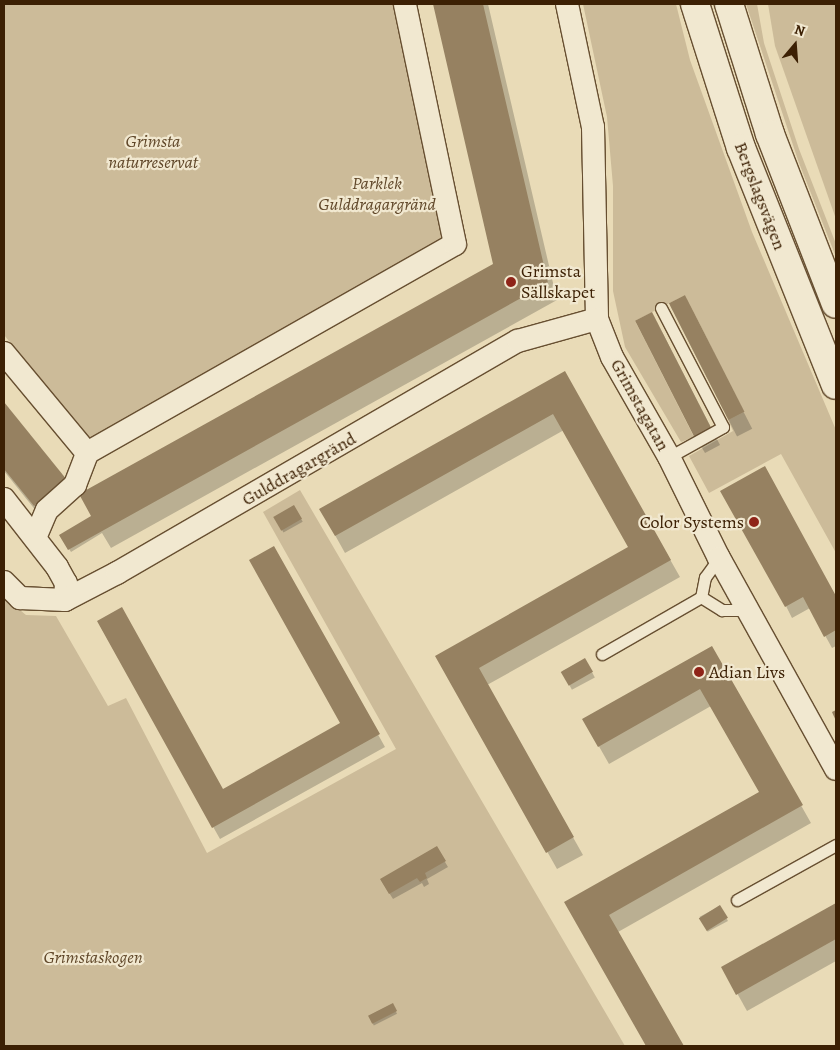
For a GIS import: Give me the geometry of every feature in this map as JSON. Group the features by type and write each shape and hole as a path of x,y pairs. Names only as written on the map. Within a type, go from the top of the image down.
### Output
{"main road":[{"name":"Bergslagsvägen","path":"695,4 744,157 836,384"},
{"name":"Bergslagsvägen","path":"729,4 770,134 836,304"}],"street":[{"path":"34,538 47,510 75,485 87,454 455,244 405,4"},
{"name":"Grimstagatan","path":"567,4 593,128 597,319 612,357 669,457 719,558 836,770"},
{"name":"Gulddragargränd","path":"4,582 20,598 65,600 117,573 518,341 597,319"},
{"path":"4,353 87,454"},
{"path":"4,499 66,583 65,600"}],"lane":[{"path":"661,308 723,427 669,457"},
{"path":"602,654 701,597 705,577 719,558"},
{"path":"701,597 722,610 749,610"},
{"path":"737,900 836,844"}],"green space":[{"name":"Grimsta naturreservat","path":"4,4 404,4 448,234 92,441 4,335"},
{"path":"583,4 676,4 690,60 752,232 836,430 836,553 781,454 709,493 689,456 733,431 728,420 744,412 685,295 635,321 694,437 681,442 625,347 613,291 613,186 607,117"},
{"path":"746,4 757,4 764,43 799,149 836,244 836,257 799,163"},
{"path":"768,4 836,4 836,219 775,46"},
{"name":"Grimstaskogen","path":"300,490 625,1046 4,1046 4,597 26,615 56,616 108,706 126,698 207,853 396,749 263,512"}],"building":[{"path":"433,4 483,4 548,283 68,550 59,535 91,516 79,494 493,264"},
{"path":"685,295 744,412 728,420 669,303"},
{"path":"652,312 711,428 694,436 635,321"},
{"path":"565,371 671,560 479,668 574,837 546,853 435,656 628,547 553,414 335,536 319,509"},
{"path":"4,402 67,480 34,506 4,469"},
{"path":"765,466 836,596 836,630 824,637 803,597 785,607 720,491"},
{"path":"294,505 302,519 281,531 273,517"},
{"path":"274,546 380,734 212,828 97,621 122,607 223,789 340,723 249,560"},
{"path":"712,646 803,805 609,915 684,1046 646,1046 564,902 759,792 700,689 598,747 582,719"},
{"path":"585,658 593,672 569,686 561,672"},
{"path":"836,710 836,721 832,712"},
{"path":"437,846 446,861 425,873 427,878 420,882 417,878 389,894 380,879"},
{"path":"836,903 836,939 736,995 721,967"},
{"path":"720,905 728,918 707,931 699,918"},
{"path":"393,1003 397,1011 372,1024 368,1016"}],"place":[{"name":"Grimsta Sällskapet","path":"511,282"},
{"name":"Color Systems","path":"754,522"},
{"name":"Adian Livs","path":"699,672"}],"park label":[{"name":"Parklek Gulddragargränd","path":"377,194"}]}
